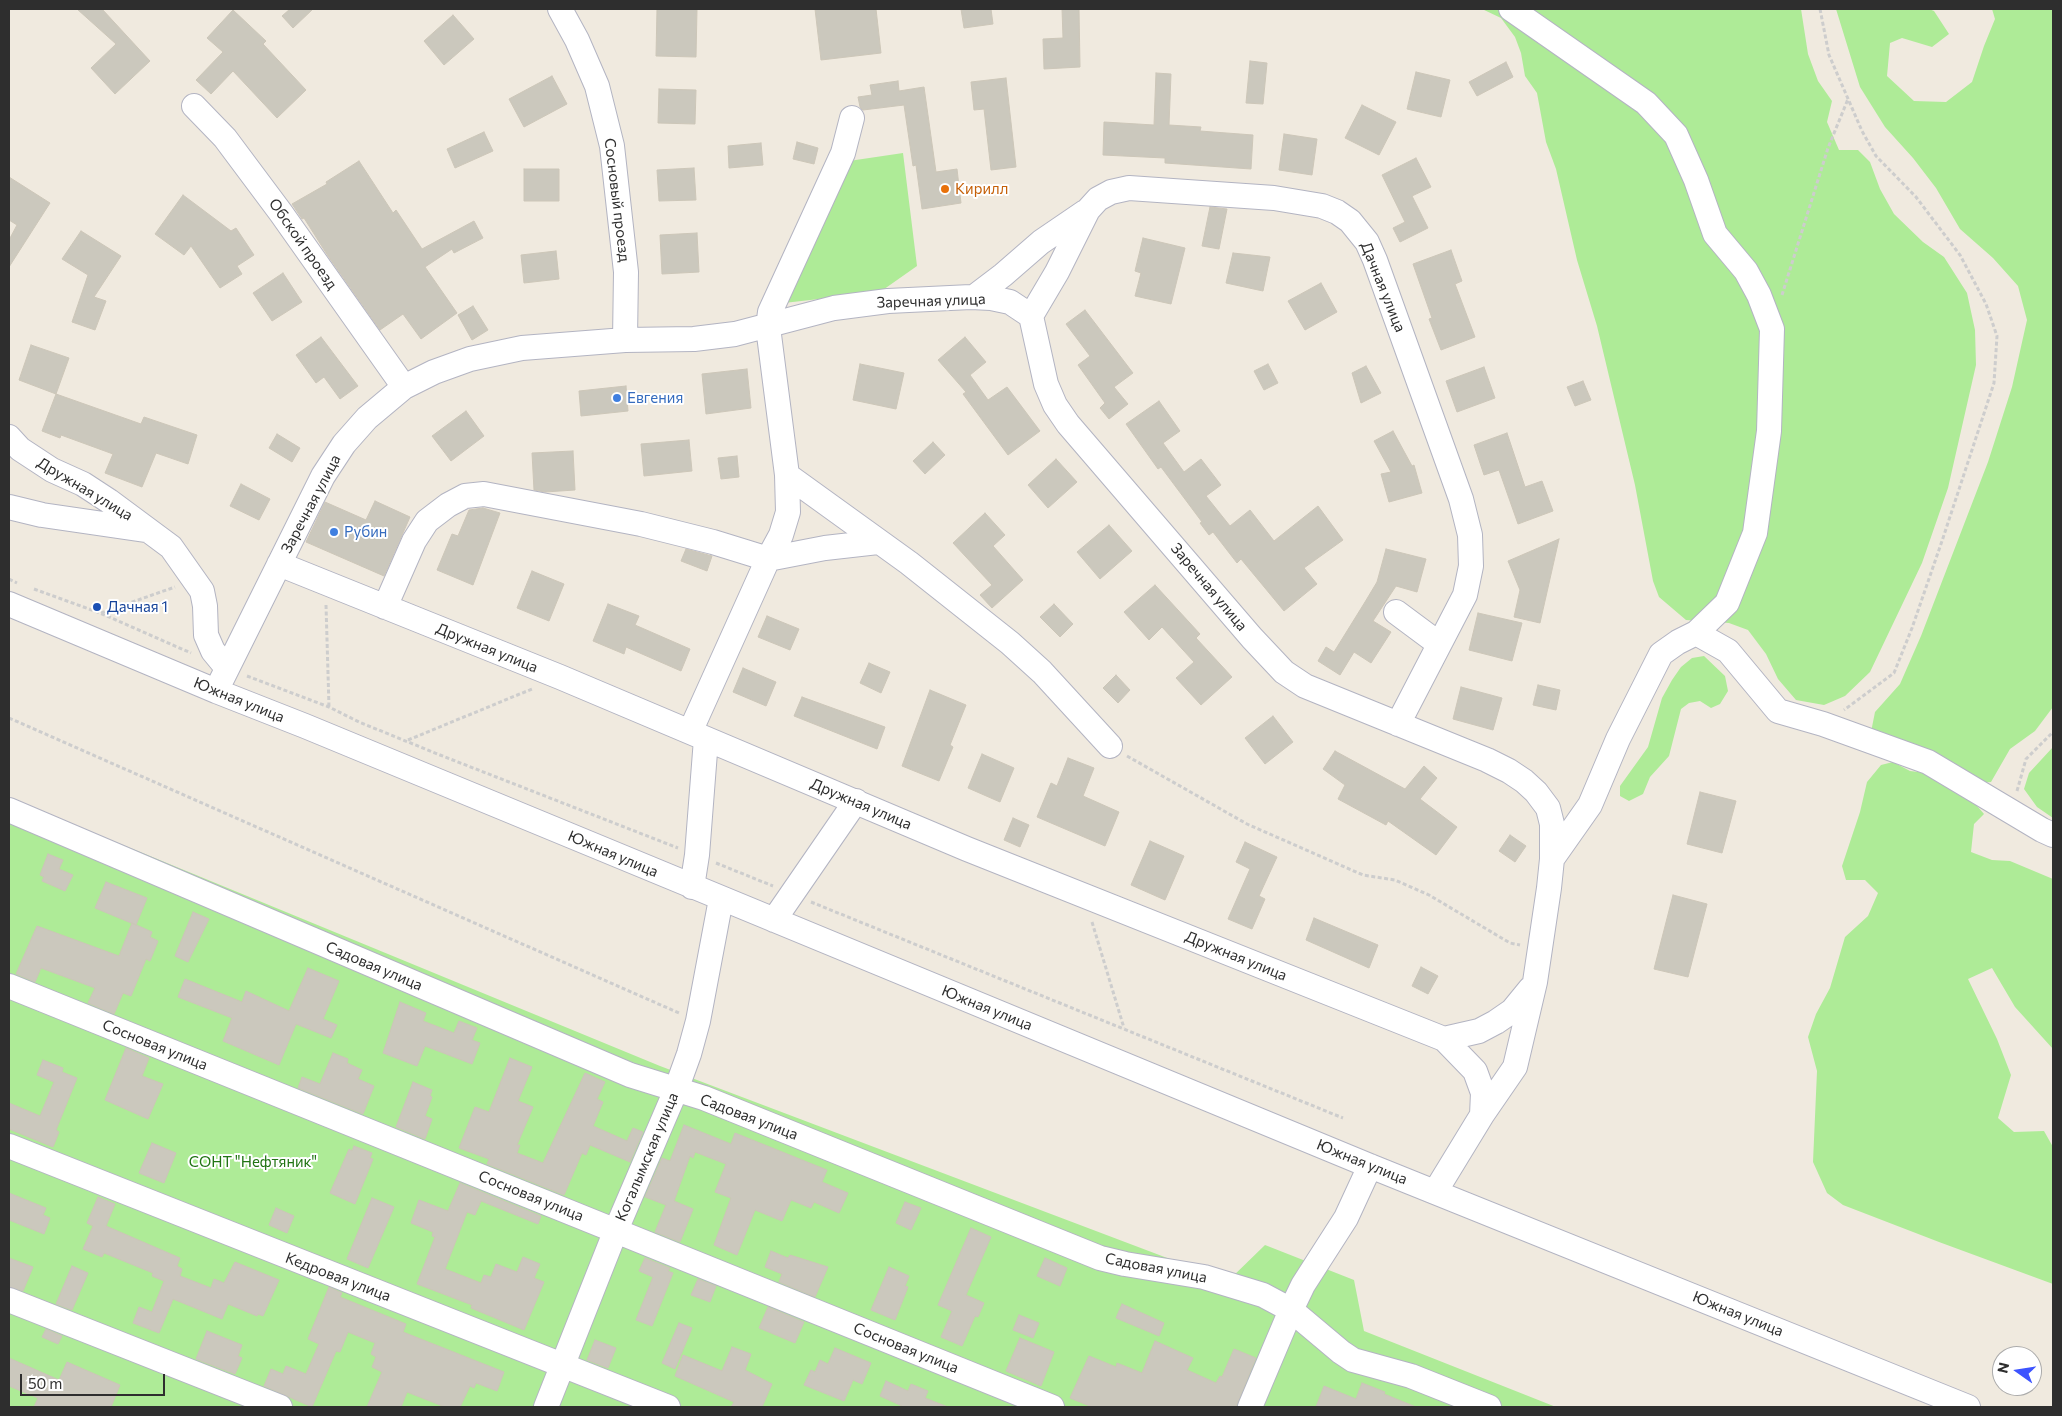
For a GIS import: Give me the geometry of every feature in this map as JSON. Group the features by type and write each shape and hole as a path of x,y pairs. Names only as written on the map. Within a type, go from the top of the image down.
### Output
{"street":[{"name":"Сосновый проезд","path":"560,9 597,86 612,146 626,272 624,340"},
{"path":"1511,9 1646,103 1676,135 1696,180 1715,234 1746,271 1759,295 1772,329 1769,431 1755,533 1726,603 1696,633 1678,642 1661,654 1618,739 1590,805 1552,859"},
{"name":"Обской проезд","path":"194,106 225,138 282,213 404,387"},
{"path":"692,887 697,856 698,735 768,559 781,535 788,512 787,474 768,326 770,312 843,153 852,118"},
{"name":"Дачная улица","path":"1030,316 1057,272 1088,210 1098,199 1111,192 1129,188 1274,198 1306,202 1336,212 1350,221 1367,242 1379,269 1461,498 1470,535 1471,566 1465,595 1398,724"},
{"path":"974,297 1041,242 1088,210"},
{"name":"Заречная улица","path":"216,692 226,668 323,476 344,444 367,418 404,387 434,372 492,353 522,348 624,340 694,339 735,334 834,308 888,301 974,297 1010,302 1030,316 1046,384 1068,424 1284,672 1305,686 1487,760 1524,781 1536,792 1548,808 1552,824 1552,859 1540,951 1515,1067 1482,1115 1435,1192"},
{"name":"Дружная улица","path":"9,437 20,449 52,470 82,484 172,547 202,591 206,635 212,651 226,668"},
{"path":"787,474 930,580 1010,643 1042,672 1110,746"},
{"path":"385,607 414,540 427,521 448,504 465,496 484,494 641,524 713,542 768,559 825,548 878,542"},
{"path":"9,506 42,515 151,531"},
{"name":"Дружная улица","path":"279,564 560,677 968,849 1444,1039 1475,1071 1483,1093 1482,1115"},
{"name":"Южная улица","path":"9,604 216,692 305,726 1370,1166 1968,1407"},
{"path":"1396,612 1440,644"},
{"path":"1696,633 1728,650 1778,711 1823,724 1928,762 2053,835"},
{"path":"774,920 856,801"},
{"name":"Садовая улица","path":"9,810 630,1076 704,1098 1100,1258 1204,1277 1263,1295 1290,1310 1353,1360 1411,1376 1489,1407"},
{"name":"Когалымская улица","path":"546,1407 616,1230 676,1090 689,1054 698,1021 720,899"},
{"path":"1444,1039 1479,1031 1496,1022 1522,1001 1534,982"},
{"name":"Сосновая улица","path":"9,986 1052,1407"},
{"name":"Кедровая улица","path":"9,1146 668,1407"},
{"path":"1250,1407 1290,1310 1303,1285 1346,1218 1370,1166"},
{"path":"9,1300 280,1407"}],"path":[{"path":"1820,9 1829,55 1876,156 1916,197 1960,256 1986,304 1997,336 1994,383 1942,541 1912,628 1894,673 1823,724"},
{"path":"1772,329 1828,148 1848,99"},
{"path":"100,613 194,580"},
{"path":"326,583 329,707"},
{"path":"407,740 560,677"},
{"path":"9,718 698,1021"},
{"path":"2011,811 2026,759 2053,732"},
{"path":"1110,746 1247,824 1364,875 1395,880 1428,895 1510,943 1540,951"},
{"path":"1084,895 1124,1029"}],"green space":[{"path":"1482,9 1801,9 1808,54 1818,81 1832,101 1827,122 1839,150 1858,150 1870,162 1880,189 1894,214 1923,242 1944,257 1967,293 1975,330 1976,365 1948,488 1922,563 1870,672 1845,696 1824,705 1796,700 1778,679 1766,654 1748,630 1729,623 1686,620 1659,597 1653,581 1635,485 1597,326 1577,260 1556,169 1546,142 1537,93 1525,76 1521,53 1515,37 1501,18"},
{"path":"1836,9 1929,9 1934,11 1949,34 1932,47 1902,38 1890,43 1887,76 1914,101 1946,102 1972,82 1995,19 1992,9 2053,9 2053,707 2035,731 2010,749 1991,782 1979,783 1871,732 1875,712 1900,684 1921,636 1988,462 2012,387 2027,320 2018,286 1993,258 1960,229 1936,188 1913,158 1885,127 1860,87"},
{"path":"903,153 917,266 880,292 784,303 849,161"},
{"path":"1704,656 1725,676 1728,691 1720,704 1711,708 1700,701 1689,703 1681,709 1669,756 1650,777 1643,794 1629,801 1620,796 1620,786 1648,747 1662,698 1672,680 1681,667 1692,658"},
{"path":"2053,747 2053,818 2037,807 2024,789 2029,773"},
{"path":"1893,762 1910,771 1927,773 1972,800 1984,814 1974,824 1971,852 1992,860 2010,861 2053,879 2053,1049 2015,1007 1992,968 1968,979 1997,1039 2011,1075 1998,1118 2014,1132 2044,1131 2053,1147 2053,1284 1843,1205 1827,1193 1813,1162 1817,1071 1808,1037 1816,1014 1830,988 1845,937 1868,916 1878,893 1865,880 1846,880 1842,866 1860,812 1867,782 1881,765"},
{"name":"СОНТ \"Нефтяник\"","path":"9,798 660,1066 1228,1281 1265,1245 1354,1280 1364,1331 1556,1407 9,1407"}],"building":[{"path":"77,9 102,9 150,61 115,94 91,68 116,44"},
{"path":"290,9 313,9 293,28 282,16"},
{"path":"657,9 697,9 696,57 656,56"},
{"path":"815,9 876,9 881,53 821,60"},
{"path":"961,9 991,9 993,24 964,28"},
{"path":"1062,9 1079,9 1080,67 1044,69 1043,39 1063,38"},
{"path":"233,10 266,41 263,44 306,90 277,118 233,71 211,94 196,80 223,52 207,38"},
{"path":"453,15 474,39 444,65 424,41"},
{"path":"1250,61 1267,63 1263,104 1246,103"},
{"path":"1506,62 1513,77 1477,96 1469,82"},
{"path":"1416,72 1450,80 1441,117 1407,109"},
{"path":"1156,73 1171,74 1169,125 1201,127 1200,131 1253,135 1251,169 1165,163 1165,158 1103,155 1104,122 1154,125"},
{"path":"552,76 567,104 524,127 509,99"},
{"path":"1006,78 1016,167 991,170 984,109 974,110 971,82"},
{"path":"898,81 899,91 924,87 936,172 957,169 961,203 922,209 916,165 913,166 904,105 863,110 860,107 858,97 872,95 870,85"},
{"path":"659,89 696,90 695,124 658,123"},
{"path":"1362,105 1396,122 1379,155 1345,138"},
{"path":"484,132 493,151 455,168 447,149"},
{"path":"1284,134 1317,139 1312,175 1279,170"},
{"path":"797,142 818,148 814,164 793,159"},
{"path":"761,143 763,165 729,168 728,146"},
{"path":"1416,158 1431,187 1412,196 1428,228 1400,242 1393,228 1405,222 1382,175"},
{"path":"359,161 393,213 396,210 422,249 474,221 483,238 454,253 452,249 425,267 457,313 421,339 403,314 380,330 304,218 302,219 292,204 327,184 326,182"},
{"path":"694,168 696,200 659,201 657,170"},
{"path":"524,169 559,169 559,201 524,201"},
{"path":"9,177 50,203 9,267 9,240 17,225 9,220"},
{"path":"183,195 231,231 236,228 254,255 237,266 242,274 220,288 191,246 184,255 155,234"},
{"path":"1210,207 1227,209 1219,249 1202,246"},
{"path":"81,231 121,256 94,297 106,301 95,330 72,322 88,275 62,259"},
{"path":"697,233 699,272 662,274 660,235"},
{"path":"1143,238 1185,248 1171,304 1135,296 1141,273 1135,271"},
{"path":"1451,250 1462,281 1455,284 1475,337 1441,350 1429,319 1432,318 1413,264"},
{"path":"556,251 559,279 524,283 521,255"},
{"path":"1233,253 1270,257 1263,291 1226,283"},
{"path":"283,273 302,302 272,321 253,293"},
{"path":"1321,283 1337,312 1305,330 1288,301"},
{"path":"473,306 488,330 472,340 458,315"},
{"path":"1085,310 1133,373 1114,387 1128,404 1109,419 1100,408 1105,403 1078,365 1090,356 1066,324"},
{"path":"321,337 358,386 340,399 324,377 316,383 296,355"},
{"path":"965,337 986,362 970,375 988,400 1007,387 1040,431 1008,455 963,394 966,392 938,360"},
{"path":"31,345 69,358 56,394 19,380"},
{"path":"860,364 904,373 896,409 853,400"},
{"path":"1268,364 1278,383 1264,390 1254,371"},
{"path":"1366,366 1381,393 1361,403 1352,373"},
{"path":"1484,367 1495,398 1457,412 1446,381"},
{"path":"747,369 751,408 706,414 702,374"},
{"path":"1583,381 1591,400 1575,406 1567,387"},
{"path":"626,386 628,411 581,416 579,391"},
{"path":"56,394 141,424 144,417 197,435 188,464 156,453 142,487 105,473 113,454 61,435 60,438 42,431"},
{"path":"1159,401 1180,431 1163,443 1184,472 1201,459 1221,485 1206,496 1230,526 1250,510 1274,541 1318,506 1343,540 1304,568 1317,584 1284,611 1241,559 1237,563 1213,532 1209,535 1200,523 1202,522 1161,467 1158,469 1126,424"},
{"path":"466,411 484,436 451,461 432,436"},
{"path":"1393,431 1412,466 1414,465 1422,493 1389,502 1381,474 1391,472 1374,441"},
{"path":"1507,433 1525,487 1542,481 1553,511 1518,524 1499,470 1484,475 1474,445"},
{"path":"277,434 300,448 292,462 269,448"},
{"path":"689,440 692,471 644,476 641,444"},
{"path":"933,442 945,455 925,474 913,461"},
{"path":"573,451 575,490 545,492 534,490 532,453"},
{"path":"737,456 739,477 721,479 718,458"},
{"path":"1056,459 1077,482 1048,508 1028,485"},
{"path":"241,484 270,499 259,520 230,506"},
{"path":"375,501 410,517 384,576 306,542 325,502 366,520"},
{"path":"483,508 500,513 473,585 437,570 452,534 458,536 469,510"},
{"path":"985,513 1005,535 993,546 1023,580 992,608 980,595 992,585 953,543"},
{"path":"1109,525 1132,551 1100,579 1077,552"},
{"path":"1559,539 1540,623 1514,617 1520,590 1508,561"},
{"path":"686,549 712,556 707,571 681,561"},
{"path":"1386,549 1426,559 1417,592 1396,586 1373,621 1391,632 1371,663 1354,652 1340,675 1318,661 1326,647 1334,652 1365,602 1377,582"},
{"path":"532,571 564,584 549,621 517,608"},
{"path":"1155,585 1200,634 1196,638 1232,677 1201,705 1176,678 1194,662 1162,627 1149,640 1124,612"},
{"path":"608,604 639,616 635,625 690,649 681,671 626,647 624,654 593,641"},
{"path":"1054,604 1073,624 1060,637 1040,617"},
{"path":"1478,613 1522,623 1512,661 1469,650"},
{"path":"767,616 799,629 790,650 758,637"},
{"path":"869,663 890,672 881,693 860,683"},
{"path":"743,668 776,682 766,706 733,692"},
{"path":"1116,675 1130,690 1118,703 1103,688"},
{"path":"1538,685 1560,690 1556,710 1533,705"},
{"path":"1461,687 1502,698 1493,730 1453,719"},
{"path":"930,690 966,705 950,745 953,747 939,781 902,766"},
{"path":"802,697 885,727 877,749 794,716"},
{"path":"1273,716 1293,742 1265,764 1245,738"},
{"path":"1335,751 1405,789 1424,766 1437,778 1420,799 1457,827 1436,855 1388,821 1386,825 1338,799 1345,785 1323,769"},
{"path":"982,754 1014,768 1000,802 968,788"},
{"path":"1068,758 1094,768 1083,796 1119,812 1105,846 1037,817 1051,783 1057,786"},
{"path":"1700,792 1736,801 1722,853 1687,844"},
{"path":"1013,818 1029,825 1020,847 1004,840"},
{"path":"1510,835 1526,846 1515,862 1499,851"},
{"path":"1150,841 1184,856 1165,900 1131,885"},
{"path":"1245,842 1277,857 1259,896 1265,899 1252,929 1228,919 1250,869 1236,862"},
{"path":"48,854 63,860 59,869 73,875 65,891 42,881 44,877 40,875"},
{"path":"106,882 147,898 136,925 95,908"},
{"path":"1673,895 1707,904 1688,977 1654,969"},
{"path":"193,912 209,919 188,962 175,956"},
{"path":"1314,918 1378,945 1369,968 1306,940"},
{"path":"132,923 152,932 150,937 158,941 150,961 146,959 131,996 123,993 114,1014 88,1003 95,988 41,968 35,982 16,974 37,926 119,956"},
{"path":"1421,967 1438,976 1428,994 1412,986"},
{"path":"308,968 339,981 323,1019 337,1025 331,1038 296,1024 279,1065 223,1041 232,1018 178,997 185,979 242,1002 246,991 289,1011"},
{"path":"400,1002 426,1013 423,1021 454,1033 459,1021 477,1028 472,1040 480,1043 472,1064 425,1046 417,1066 383,1053"},
{"path":"126,1048 149,1058 142,1076 163,1084 148,1119 105,1100"},
{"path":"333,1053 348,1059 347,1063 362,1070 358,1079 374,1086 363,1114 298,1088 302,1077 320,1084"},
{"path":"510,1058 532,1067 518,1101 533,1107 517,1145 520,1145 517,1153 543,1163 585,1073 605,1082 597,1099 603,1102 593,1126 627,1141 633,1128 643,1132 630,1162 590,1145 586,1155 582,1153 564,1195 487,1164 489,1159 459,1148 475,1107 489,1112"},
{"path":"43,1060 63,1068 62,1072 77,1078 56,1130 59,1132 53,1147 9,1129 9,1103 40,1116 54,1082 37,1075"},
{"path":"413,1082 432,1090 430,1096 432,1097 425,1116 432,1119 425,1139 396,1127"},
{"path":"684,1125 731,1144 735,1133 827,1170 822,1182 848,1193 839,1213 814,1202 811,1208 791,1200 782,1221 755,1210 737,1255 714,1245 731,1198 715,1192 726,1164 695,1152 693,1158 690,1156 674,1201 693,1209 680,1242 655,1232 666,1205 645,1197 662,1158 670,1161"},
{"path":"152,1143 176,1153 164,1183 139,1173"},
{"path":"354,1146 372,1153 370,1158 373,1159 355,1204 330,1193 349,1149 352,1151"},
{"path":"460,1183 541,1216 538,1224 481,1201 475,1215 467,1212 445,1269 481,1283 484,1275 491,1277 496,1264 517,1272 523,1257 540,1264 534,1278 544,1282 524,1330 471,1308 472,1305 417,1284 435,1237 432,1236 433,1232 411,1223 419,1200 448,1211"},
{"path":"9,1193 46,1208 43,1215 50,1218 44,1234 9,1220"},
{"path":"98,1197 115,1204 106,1226 180,1258 177,1266 182,1269 180,1276 211,1288 214,1279 224,1283 235,1262 279,1280 263,1316 258,1314 257,1316 228,1304 222,1319 173,1299 159,1333 133,1323 139,1307 152,1312 164,1281 152,1276 153,1273 104,1253 102,1257 83,1249 93,1226 87,1223"},
{"path":"372,1198 394,1207 368,1268 347,1259"},
{"path":"905,1202 921,1208 911,1230 896,1223"},
{"path":"276,1208 294,1216 287,1233 269,1225"},
{"path":"971,1228 991,1237 966,1295 984,1303 978,1317 975,1316 962,1346 941,1337 952,1311 938,1305"},
{"path":"771,1251 788,1258 790,1255 828,1267 815,1297 779,1282 782,1274 765,1267"},
{"path":"9,1258 33,1267 23,1291 9,1287"},
{"path":"645,1258 670,1268 668,1271 673,1273 652,1326 636,1320 653,1277 639,1271"},
{"path":"1045,1258 1067,1268 1060,1286 1037,1276"},
{"path":"72,1266 88,1273 72,1310 56,1304"},
{"path":"889,1267 909,1276 905,1286 908,1287 895,1320 871,1310"},
{"path":"698,1279 716,1286 710,1302 691,1295"},
{"path":"329,1287 342,1293 340,1297 406,1324 403,1332 504,1372 497,1391 476,1383 474,1388 470,1386 460,1407 445,1407 407,1392 401,1407 367,1407 382,1372 372,1367 376,1357 371,1354 375,1343 348,1332 340,1352 336,1351 312,1407 264,1386 271,1369 283,1374 286,1366 306,1374 319,1344 308,1339"},
{"path":"1122,1304 1164,1323 1159,1336 1116,1318"},
{"path":"768,1307 804,1322 795,1343 759,1328"},
{"path":"1019,1315 1039,1323 1033,1338 1013,1330"},
{"path":"679,1323 692,1328 675,1369 662,1363"},
{"path":"46,1329 62,1336 58,1344 42,1337"},
{"path":"207,1331 242,1345 238,1356 242,1358 235,1374 196,1359"},
{"path":"1020,1338 1054,1352 1041,1386 1006,1371"},
{"path":"595,1340 616,1348 608,1368 587,1360"},
{"path":"1155,1341 1193,1358 1187,1370 1216,1383 1220,1376 1222,1377 1234,1349 1256,1358 1236,1407 1092,1407 1070,1398 1089,1356 1116,1367 1117,1363 1142,1373"},
{"path":"732,1347 751,1354 745,1370 772,1384 762,1407 731,1407 734,1402 675,1376 683,1355 722,1371"},
{"path":"835,1348 871,1363 862,1384 853,1380 844,1401 804,1385 811,1370 815,1372 820,1360 828,1364"},
{"path":"9,1358 59,1380 67,1362 120,1385 111,1407 34,1407 38,1398 9,1386"},
{"path":"886,1381 908,1391 911,1384 928,1391 925,1398 948,1407 901,1407 880,1396"},
{"path":"1362,1383 1416,1407 1316,1407 1324,1386 1356,1399"}],"place":[{"name":"Кирилл","path":"945,189"},
{"name":"Евгения","path":"617,398"},
{"name":"Рубин","path":"334,532"},
{"name":"Дачная 1","path":"97,607"}]}
